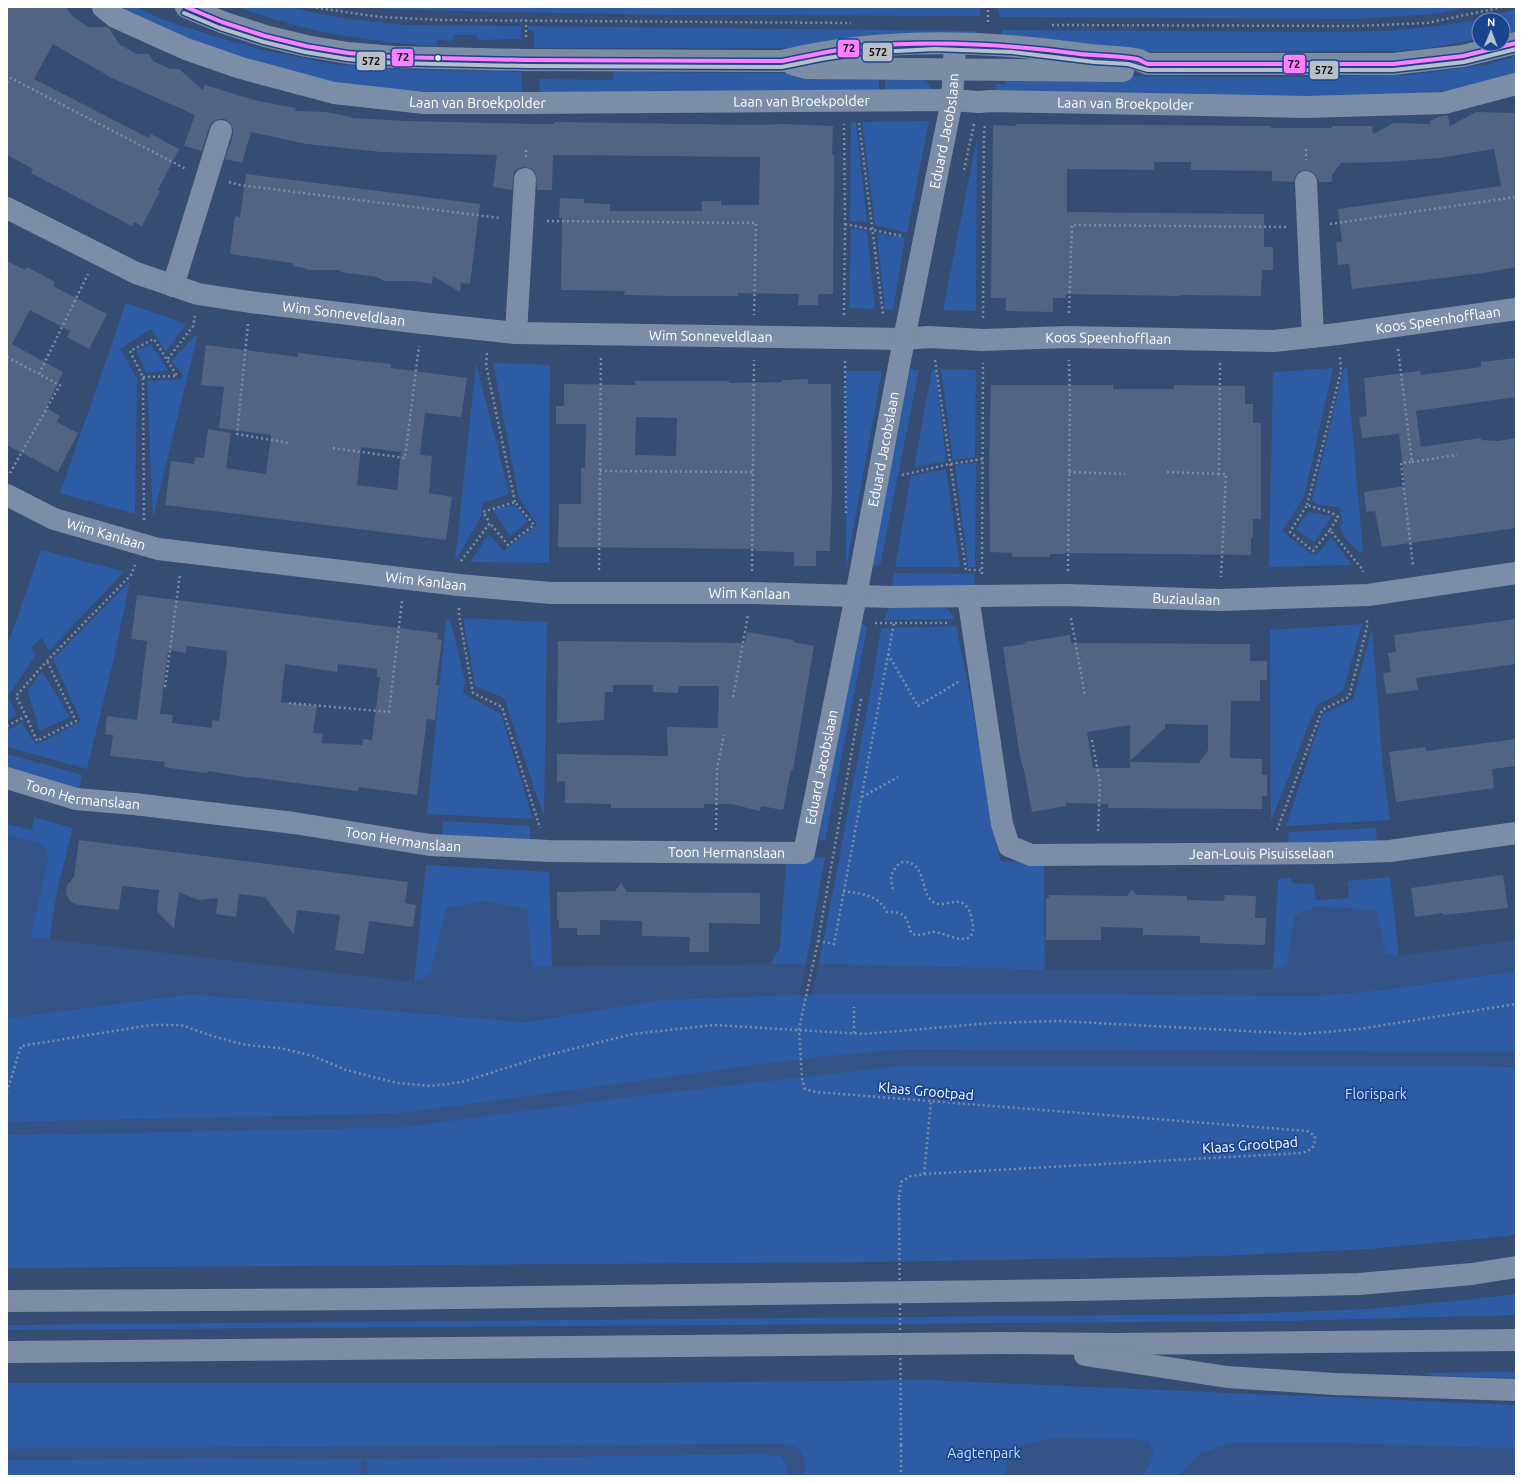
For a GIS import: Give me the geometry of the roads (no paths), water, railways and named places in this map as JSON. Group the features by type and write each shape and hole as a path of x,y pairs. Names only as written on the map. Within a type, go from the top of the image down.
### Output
{"highway":[{"path":"7,1301 373,1299 1086,1290 1359,1284 1472,1274 1516,1267"},
{"path":"7,1352 1516,1340"},
{"path":"1003,1343 1227,1377 1336,1384 1516,1390"}],"main road":[{"path":"186,7 222,22 266,36 306,46 348,53 394,57 526,60 782,61 808,54 911,43 998,45 1040,48 1135,59 1148,64 1393,64 1463,56 1516,43"},
{"path":"782,61 806,68 954,70 1136,71 1148,64"}],"street":[{"name":"Laan van Broekpolder","path":"102,7 116,17 186,48 241,68 334,93 424,103 952,100 979,102 998,101 1306,107 1444,103 1516,84"},
{"name":"Eduard Jacobslaan","path":"804,853 856,596 904,339 952,100 955,44"},
{"path":"173,286 221,131"},
{"path":"516,333 525,179"},
{"path":"1306,182 1313,336"},
{"name":"Wim Sonneveldlaan","path":"7,208 136,273 198,294 250,302 488,331 516,333 904,339"},
{"name":"Koos Speenhofflaan","path":"904,339 932,338 983,340 1069,337 1274,341 1338,334 1516,309"},
{"name":"Wim Kanlaan","path":"7,494 54,519 158,549 182,552 459,585 551,593 752,593 856,596"},
{"name":"Buziaulaan","path":"856,596 1067,595 1220,600 1368,595 1516,573"},
{"name":"Jean-Louis Pisuisselaan","path":"968,596 1002,824 1009,846 1031,856 1390,851 1516,833"},
{"name":"Toon Hermanslaan","path":"7,778 76,799 294,822 430,845 539,850 804,853"}],"waterway":[{"path":"363,1476 364,1464"}],"park label":[{"name":"Florispark","path":"1376,1094"},
{"name":"Aagtenpark","path":"984,1453"}]}
